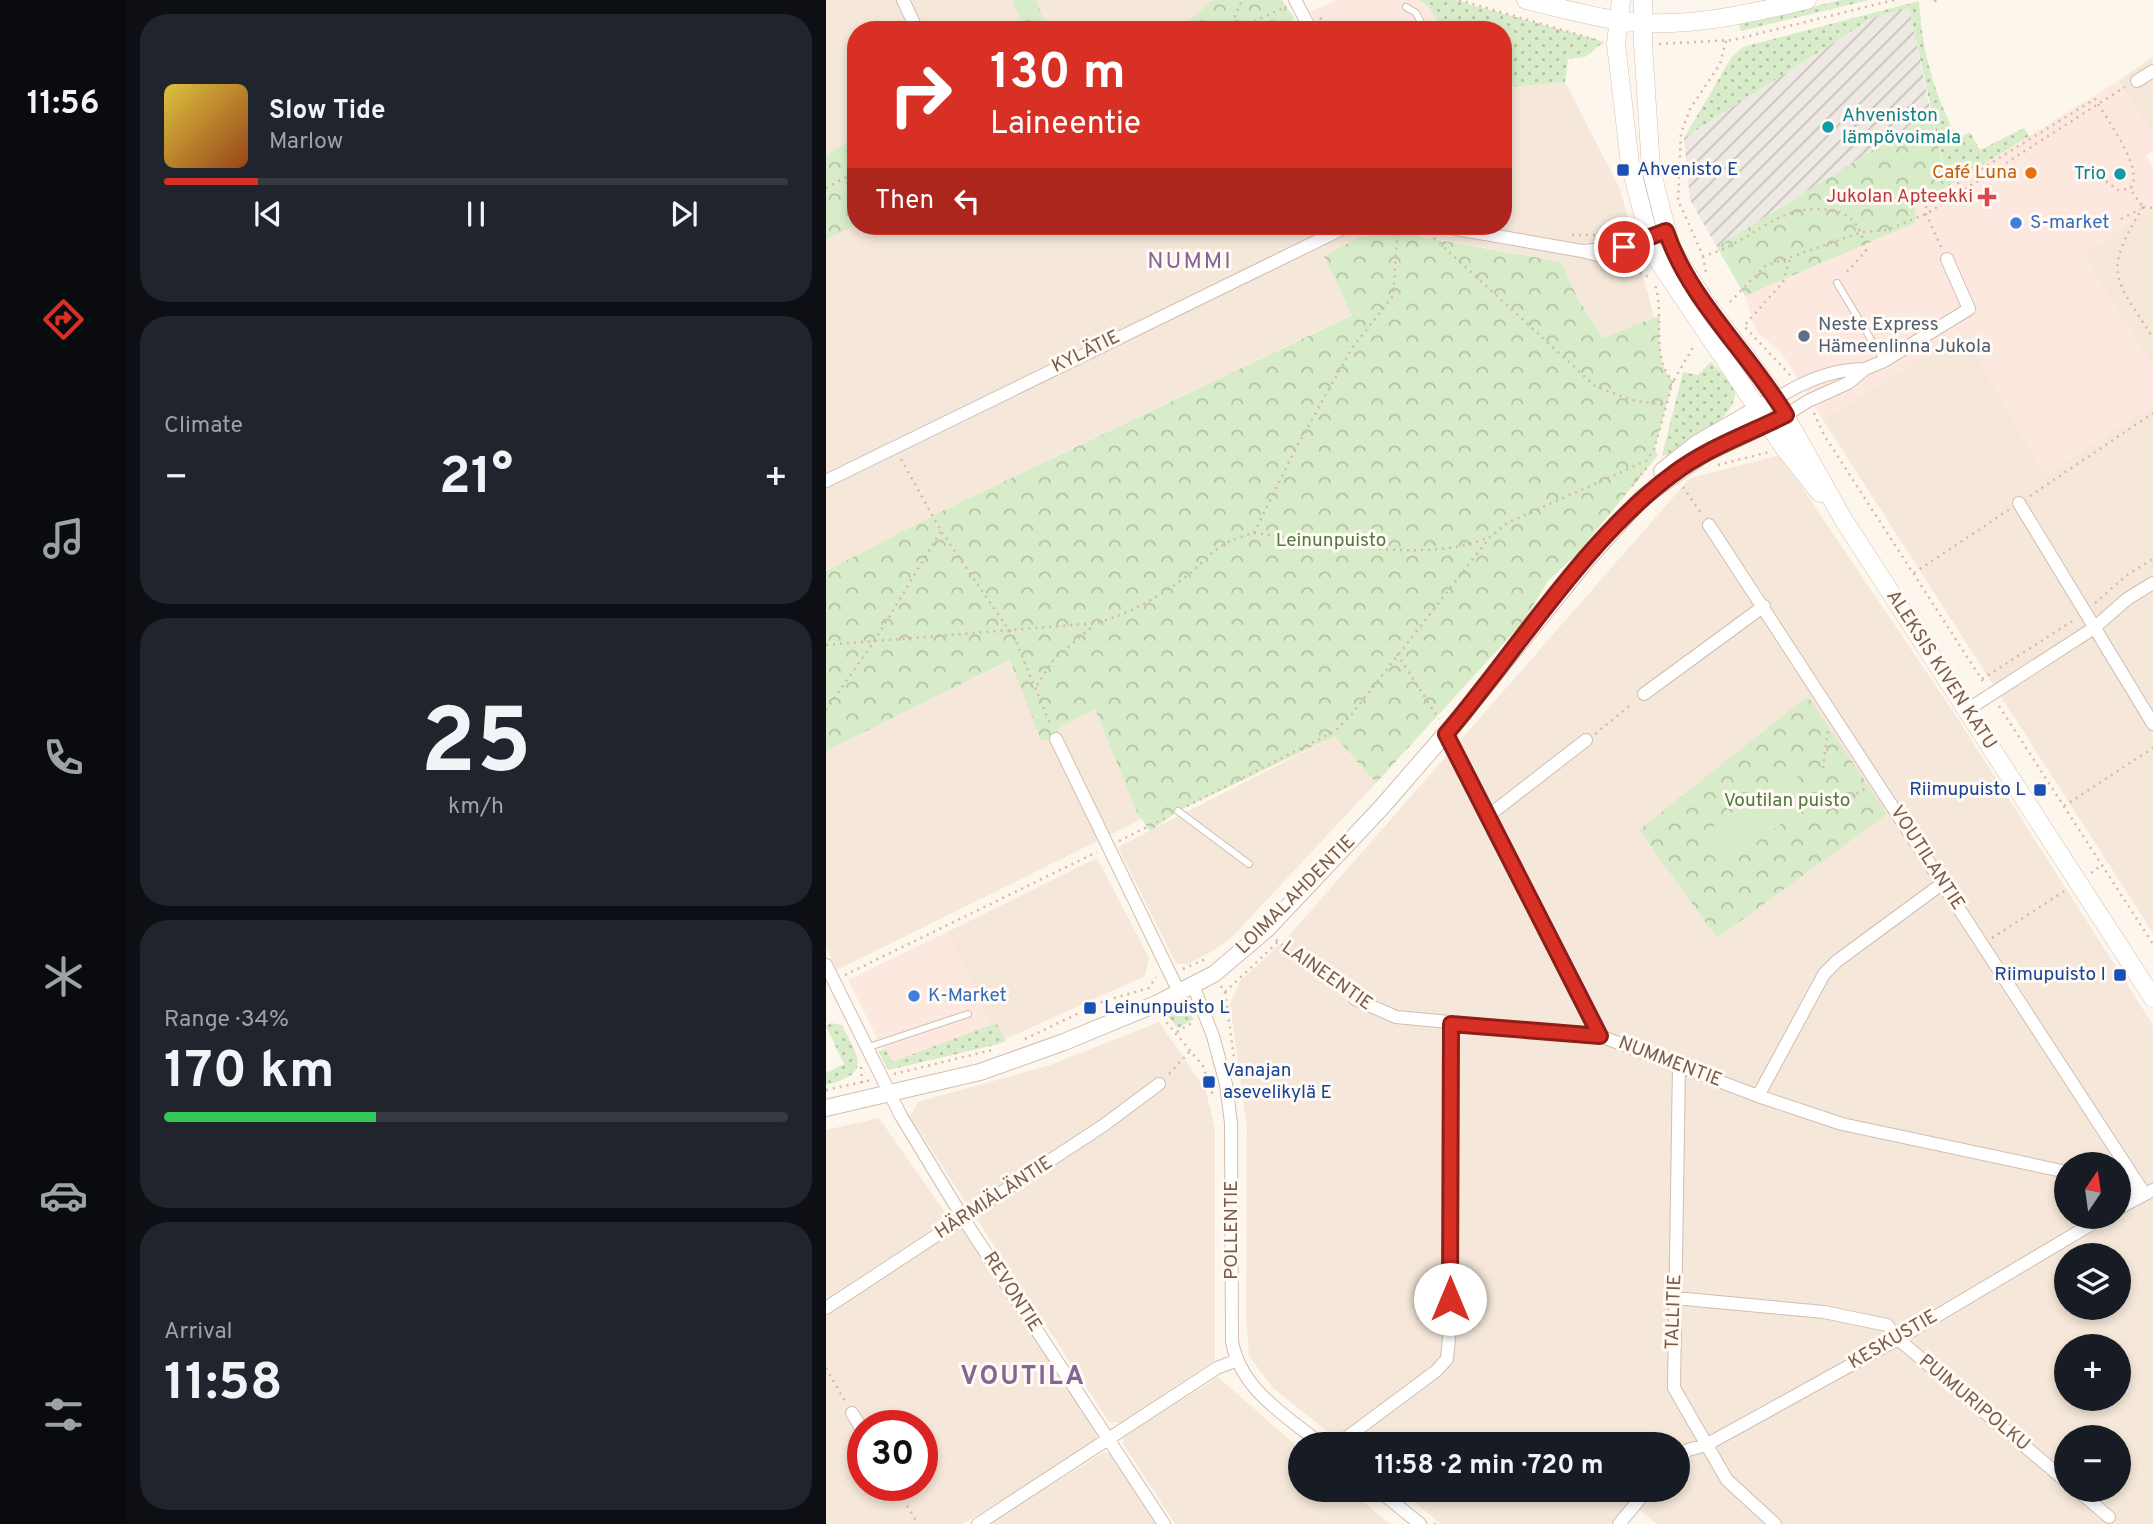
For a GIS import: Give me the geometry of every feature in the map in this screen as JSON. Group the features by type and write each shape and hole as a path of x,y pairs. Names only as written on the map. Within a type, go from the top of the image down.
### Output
{"main road":[{"path":"1526,0 1617,21 1643,23 1693,22 1731,17 1807,0"},
{"name":"ALEKSIS KIVEN KATU","path":"1621,0 1616,44 1630,164 1651,245 1768,424 1792,445 1843,519 2153,998"},
{"name":"ALEKSIS KIVEN KATU","path":"1643,0 1651,169 1669,239 1686,275 1786,415 1792,445"}],"street":[{"path":"903,0 913,21"},
{"path":"1291,3 1304,21"},
{"path":"2137,81 2153,71"},
{"name":"KYLÄTIE","path":"826,481 1330,235"},
{"path":"1490,235 1582,251 1651,245 1669,239"},
{"path":"1786,415 1808,401 1848,383 1865,369 1884,361 1969,309 1947,259"},
{"path":"1776,399 1797,385 1845,369 1865,369"},
{"name":"LOIMALAHDENTIE","path":"826,1108 980,1072 1064,1042 1186,988 1209,967 1266,930 1381,808 1448,732 1659,474 1680,455 1776,399"},
{"name":"LOIMALAHDENTIE","path":"1642,498 1689,463 1786,415"},
{"path":"2019,503 2153,724"},
{"name":"VOUTILANTIE","path":"1709,525 1765,606 1943,883 2148,1192"},
{"path":"1967,710 2094,628 2127,599 2153,583"},
{"path":"1644,694 1765,606"},
{"name":"NUMMENTIE","path":"1448,732 1600,1036 1758,1096 1867,1131 2054,1169"},
{"name":"POLLENTIE","path":"1056,739 1170,972 1186,988 1216,1048 1226,1084 1231,1123 1232,1341 1235,1361"},
{"path":"1488,816 1586,740"},
{"path":"1758,1096 1824,974 1837,961 1943,883"},
{"name":"REVONTIE","path":"826,965 888,1094 963,1218 1164,1524"},
{"name":"LAINEENTIE","path":"1355,999 1395,1017 1600,1036"},
{"path":"1354,1432 1436,1371 1447,1359 1450,1327 1451,1024"},
{"name":"TALLITIE","path":"1679,1065 1674,1388 1706,1445 1741,1496 1775,1524"},
{"name":"HÄRMIÄLÄNTIE","path":"826,1308 1104,1125 1159,1084"},
{"path":"2132,1201 2148,1192"},
{"name":"KESKUSTIE","path":"1690,1449 1706,1445 1898,1339 2083,1229"},
{"name":"PUIMURIPOLKU","path":"1675,1298 1864,1319 1887,1325 1898,1339 2054,1471"},
{"path":"978,1524 1217,1368 1235,1361 1258,1391 1307,1432"},
{"path":"1393,1502 1420,1524"},
{"path":"1619,1524 1637,1502"},
{"path":"2091,1502 2109,1517"}],"lane":[{"path":"1406,7 1416,13 1420,21"},
{"path":"1837,283 1884,361"},
{"path":"1178,811 1249,864"},
{"path":"866,1048 968,1014"}],"path":[{"path":"1233,21 1242,0"},
{"path":"1459,0 1604,43"},
{"path":"1649,44 1726,41 1894,0"},
{"path":"1254,21 1291,3"},
{"path":"1726,41 1720,64 1690,110 1681,133 1678,200 1703,256 1718,253 1787,212 1819,208 1840,212 1855,222 1862,232 1866,251 1837,283"},
{"path":"1730,302 1765,266 1862,232 1887,230 1926,214 2137,81"},
{"path":"1947,259 1926,214 1926,203 2095,99 2135,169 2134,184 2130,189 2118,190 2106,181"},
{"path":"826,188 847,177"},
{"path":"2130,189 2143,207"},
{"path":"2143,207 2123,241 2116,261 2116,281 2153,338"},
{"path":"2121,219 2143,207 2153,208"},
{"path":"1566,235 1610,235 1621,230"},
{"path":"1254,533 1295,450 1352,348 1393,296 1397,235"},
{"path":"1430,235 1595,386 1631,400 1666,405"},
{"path":"1791,256 1783,282 1744,326 1797,385"},
{"path":"834,980 1335,731 1352,714 1490,537 1507,523 1646,461 1654,450 1673,381 1697,341"},
{"path":"1661,358 1666,374 1673,381"},
{"path":"1808,401 1824,435 2153,944"},
{"path":"1914,573 2153,413"},
{"path":"1712,467 1824,435"},
{"path":"895,448 941,531 1015,639 1037,685 1056,739"},
{"path":"826,710 875,640 941,531"},
{"path":"826,645 1097,623 1128,614 1147,604 1185,577 1217,546 1254,533 1356,545 1444,551 1466,547 1490,537"},
{"path":"1982,679 2085,613 2127,575 2153,559"},
{"path":"1037,685 1054,659 1080,634 1097,623"},
{"path":"1397,654 1448,732"},
{"path":"1586,740 1644,694"},
{"path":"1823,768 1830,710"},
{"path":"2064,806 2153,748"},
{"path":"1810,807 1846,800 1877,780"},
{"path":"2040,790 2050,785"},
{"path":"1983,943 2102,865"},
{"name":"LAINEENTIE","path":"1266,930 1278,942 1355,999"},
{"path":"1225,992 1278,942"},
{"path":"1213,954 1209,967 1225,992 1234,1059"},
{"path":"1016,1042 1104,1001 1149,988 1154,978 1188,968 1209,967"},
{"path":"826,1090 1006,1047"},
{"path":"1159,1084 1190,1051"},
{"path":"826,1368 850,1410"}],"shaded area":[{"path":"826,0 1012,0 1020,21 847,21 847,142 826,155"},
{"path":"1036,0 1212,0 1188,21 1044,21"},
{"path":"1337,0 1419,0 1430,8 1436,21 1315,21 1311,11"},
{"path":"1909,8 1931,114 1717,247 1690,200 1684,138 1872,18"},
{"path":"2153,57 2153,135 2118,81"},
{"path":"2118,81 2153,135 2153,151 2146,156 2153,166 2153,207 2083,255 2153,368 2153,405 2045,476 1963,331 1823,420 1783,355 1756,331 1745,296 1915,223 1915,207"},
{"path":"1565,82 1620,189 1654,317 1603,338 1577,297 1560,262 1422,236 1324,256 1353,314 940,512 826,571 826,240 847,230 847,235 1512,235 1512,87"},
{"path":"2153,207 2153,368 2083,255"},
{"path":"1963,331 2045,475 2153,405 2153,933 1823,420"},
{"path":"1780,455 1956,716 2153,1025 2153,1524 1657,1524 1630,1502 1690,1502 1690,1432 1328,1432 1273,1388 1249,1356 1246,1317 1247,1128 1230,1004 1240,981 1286,939 1690,478"},
{"path":"1029,651 1095,708 1146,817 837,970 826,948 826,751"},
{"path":"1335,736 1376,783 1234,935 1211,952 1188,964 1176,964 1118,847"},
{"path":"1097,858 1149,958 1145,976 999,1042 947,932"},
{"path":"947,932 994,1031 890,1064 848,980"},
{"path":"1159,1022 1206,1091 1215,1129 1215,1360 1120,1423 1109,1422 910,1117 918,1102 1050,1065"},
{"path":"879,1118 949,1218 826,1299 826,1130"},
{"path":"961,1228 1098,1432 1096,1441 963,1524 826,1524 826,1315"},
{"path":"1218,1377 1288,1438 1288,1502 1364,1502 1390,1524 1175,1524 1123,1444 1124,1436"},
{"path":"1104,1452 1112,1454 1157,1524 988,1524"},
{"path":"1415,1502 1628,1502 1610,1524 1441,1524"}],"green space":[{"path":"1012,0 1036,0 1044,21 1020,21"},
{"path":"1212,0 1282,0 1295,19 1291,21 1188,21"},
{"path":"1419,0 1455,0 1604,42 1585,57 1568,59 1565,82 1512,87 1512,21 1436,21 1430,8"},
{"path":"1841,0 1869,0 1741,31 1739,24"},
{"path":"1919,1 1923,38 1931,72 1957,138 1970,132 1980,150 2024,128 2029,136 1948,186 1909,8 1872,18 1684,138 1731,58 1743,47"},
{"path":"1931,114 1948,186 1915,207 1915,223 1745,296 1717,247"},
{"path":"847,142 847,230 826,240 826,155"},
{"name":"Leinunpuisto","path":"1411,235 1561,262 1577,297 1603,338 1660,315 1661,359 1673,381 1654,450 1658,455 1577,554 1548,581 1524,621 1376,783 1335,736 1178,811 1150,831 1137,812 1095,709 1060,727 1056,739 1041,740 1010,660 826,751 826,571 940,512 1352,315 1324,256 1358,238"},
{"path":"1711,362 1732,385 1735,393 1733,402 1718,423 1682,449 1662,456 1683,372 1698,375"},
{"name":"Voutilan puisto","path":"1808,696 1887,814 1717,938 1639,830"},
{"path":"1791,768 1813,800 1722,868 1699,837"},
{"path":"1168,1007 1185,1009 1194,1019 1178,1028 1164,1012"},
{"path":"831,1023 842,1025 857,1056 858,1064 850,1075 826,1085 826,1073 844,1064 826,1026"},
{"path":"996,1023 1006,1041 995,1045 888,1070 878,1051 887,1050 892,1062"}],"place":[{"name":"Ahveniston lämpövoimala","path":"1828,127"},
{"name":"Ahvenisto E","path":"1623,170"},
{"name":"Café Luna","path":"2031,173"},
{"name":"Trio","path":"2120,174"},
{"name":"Jukolan Apteekki","path":"1987,197"},
{"name":"S-market","path":"2016,223"},
{"name":"Neste Express Hämeenlinna Jukola","path":"1804,336"},
{"name":"Riimupuisto L","path":"2040,790"},
{"name":"Riimupuisto I","path":"2120,975"},
{"name":"K-Market","path":"914,996"},
{"name":"Leinunpuisto L","path":"1090,1008"},
{"name":"Vanajan asevelikylä E","path":"1209,1082"}],"district":[{"name":"NUMMI","path":"1190,262"},
{"name":"VOUTILA","path":"1023,1377"}],"route":[{"path":"1450,1299 1451,1024 1600,1036 1564,971 1446,734 1585,562 1642,498 1706,453 1786,415 1769,387 1686,275 1671,248 1666,231 1624,247"}]}
